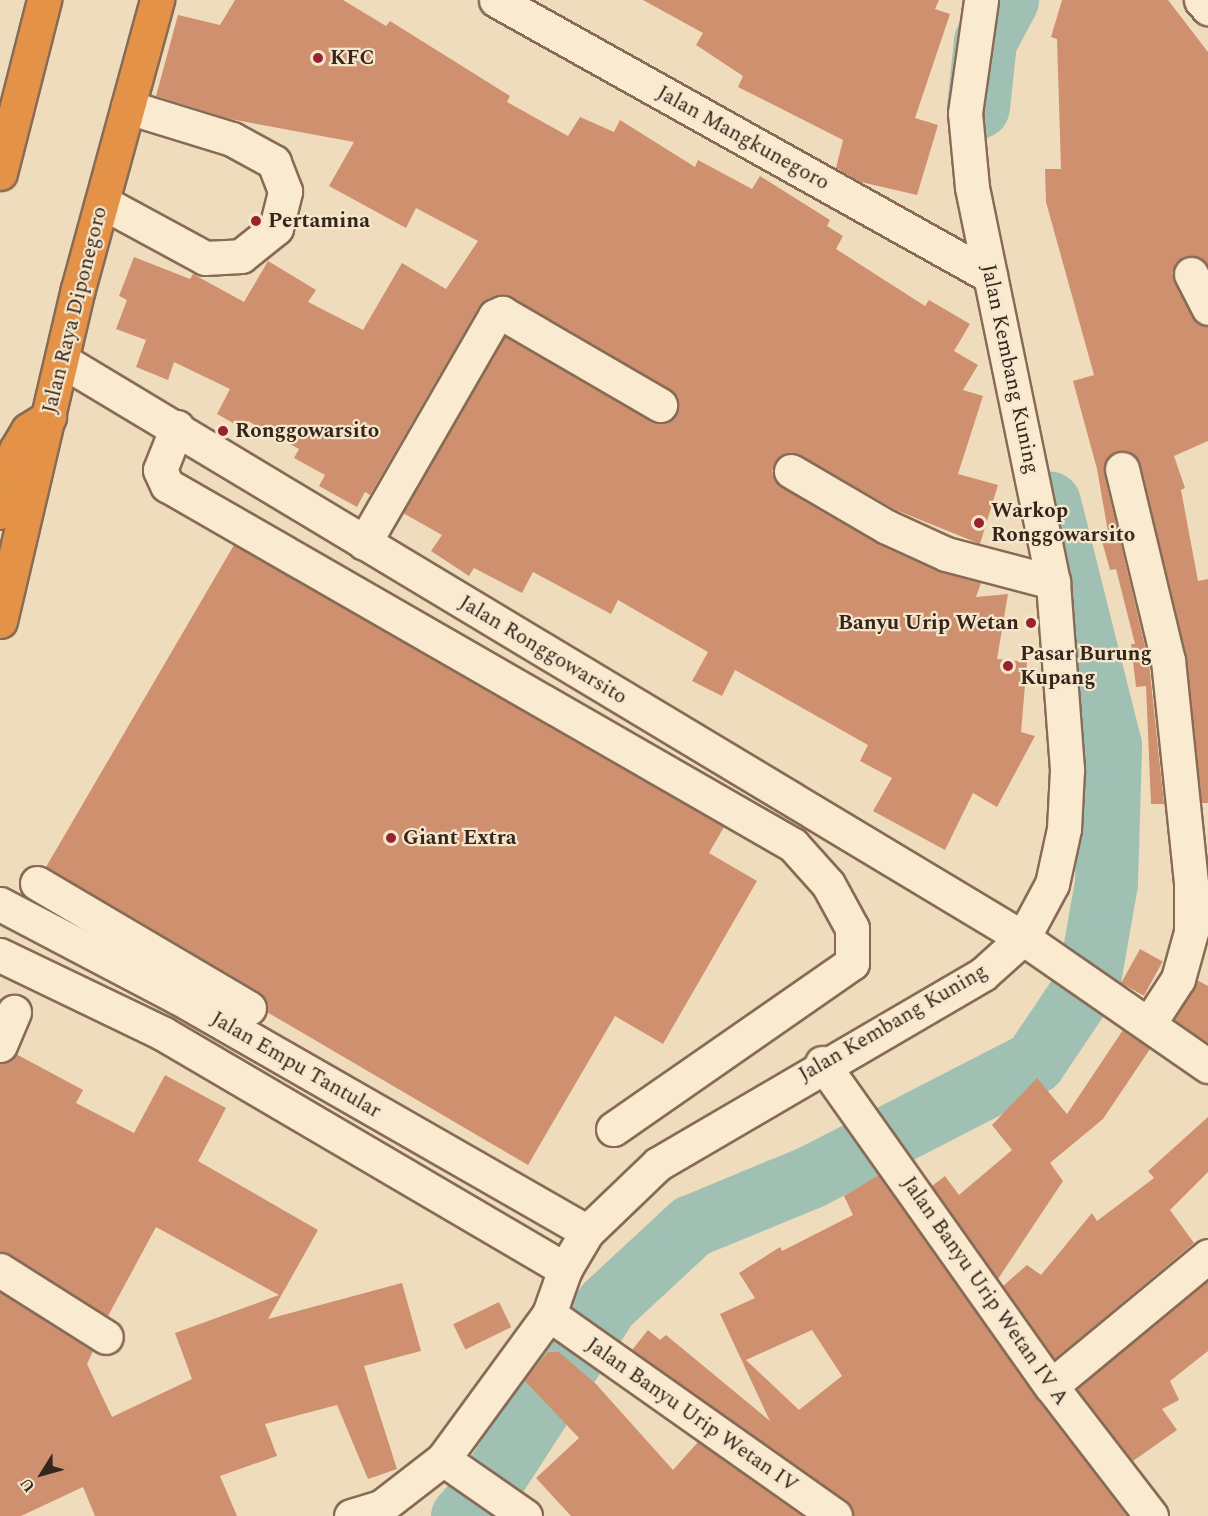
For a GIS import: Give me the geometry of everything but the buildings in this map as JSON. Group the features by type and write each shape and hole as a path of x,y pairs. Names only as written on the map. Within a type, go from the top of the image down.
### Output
{"highway":[{"path":"0,173 44,0"},
{"name":"Jalan Raya Diponegoro","path":"0,621 102,202 157,0"},
{"path":"0,512 16,450 28,430 49,417"}],"street":[{"name":"Jalan Mangkunegoro","path":"496,0 990,276"},
{"name":"Jalan Kembang Kuning","path":"351,1516 381,1508 443,1459 549,1314 565,1269 587,1232 657,1164 822,1064 983,974 1023,938 1052,884 1064,829 1066,770 1053,582 972,187 965,113 981,0"},
{"path":"1201,0 1208,8"},
{"path":"102,202 205,258 241,256 276,228 285,190 274,162 232,139 128,107"},
{"path":"1191,274 1208,308"},
{"path":"364,543 495,315 502,313 660,405"},
{"name":"Jalan Ronggowarsito","path":"63,361 177,427 364,543 1023,938 1138,1015 1208,1066"},
{"path":"177,427 160,470 167,485 793,844 828,884 852,928 852,963 613,1129"},
{"path":"1122,469 1168,660 1191,884 1191,932 1178,979 1138,1015"},
{"path":"791,471 887,528 946,554 1053,582"},
{"path":"37,883 186,985 249,1008"},
{"name":"Jalan Empu Tantular","path":"0,904 186,985 587,1232"},
{"name":"Jalan Empu Tantular","path":"0,955 164,1035 565,1269"},
{"path":"164,1035 186,985"},
{"path":"0,1045 14,1012"},
{"name":"Jalan Banyu Urip Wetan IV A","path":"822,1064 877,1137 1051,1386 1151,1516"},
{"path":"1051,1386 1208,1256"},
{"path":"0,1270 106,1337"},
{"name":"Jalan Banyu Urip Wetan IV","path":"549,1314 835,1516"},
{"path":"443,1459 485,1486 525,1516"}],"waterway":[{"path":"978,107 985,41 1007,0"},
{"path":"462,1516 488,1487 607,1304 691,1226 810,1177 1034,1062 1089,980 1106,883 1110,745 1049,503"}],"place":[{"name":"KFC","path":"318,58"},
{"name":"Pertamina","path":"256,221"},
{"name":"Ronggowarsito","path":"223,431"},
{"name":"Warkop Ronggowarsito","path":"979,523"},
{"name":"Banyu Urip Wetan","path":"1031,623"},
{"name":"Pasar Burung Kupang","path":"1008,666"},
{"name":"Giant Extra","path":"391,838"}]}
